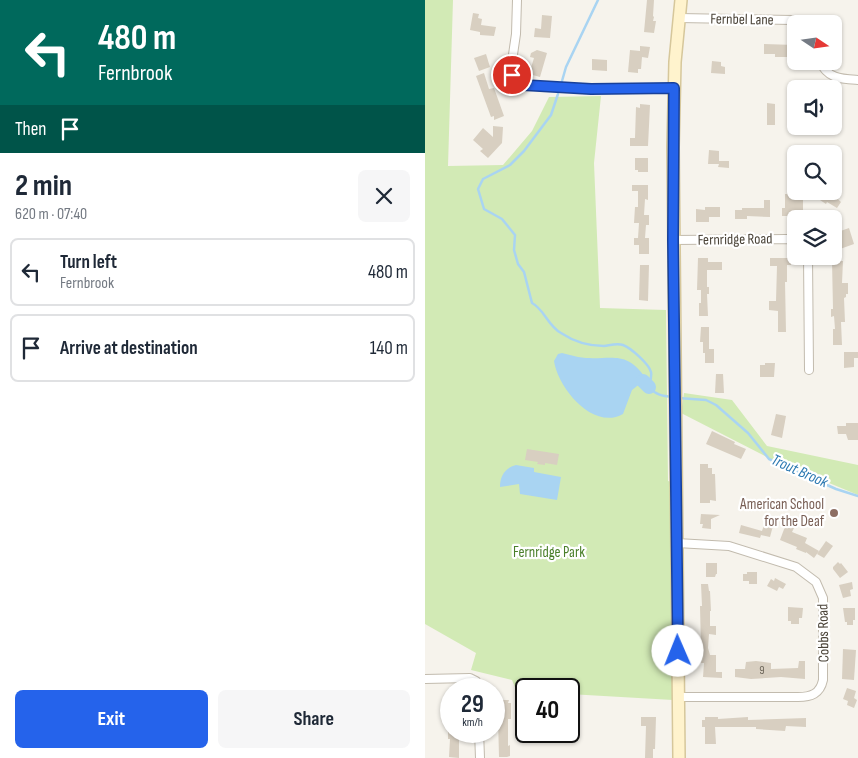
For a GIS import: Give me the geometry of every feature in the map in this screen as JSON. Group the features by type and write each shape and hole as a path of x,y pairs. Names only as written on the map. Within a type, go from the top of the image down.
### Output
{"street":[{"path":"517,0 516,34 511,68 516,81 523,85 591,89 674,88"},
{"path":"679,758 673,240 674,88 681,0"},
{"name":"Fernbel Lane","path":"679,18 787,20"},
{"path":"825,70 840,79 858,80"},
{"name":"Fernridge Road","path":"673,240 787,239"},
{"path":"808,265 809,370"},
{"name":"Cobbs Road","path":"677,543 729,546 796,567 816,582 823,598 823,680 817,692 809,696 798,697 679,697"},
{"path":"425,679 440,679"},
{"path":"479,743 480,758"}],"green space":[{"name":"Fernridge Park","path":"425,0 453,0 448,166 503,165 532,131 549,97 601,96 594,163 600,308 666,310 668,481 671,482 673,700 580,695 580,678 515,678 515,687 512,680 471,670 476,653 425,624"},
{"path":"684,393 732,400 767,446 858,465 858,495 769,458 681,413"}],"water":[{"path":"562,353 578,357 624,359 639,369 646,379 632,390 623,414 612,418 600,417 589,412 579,404 562,383 554,361 558,354"},
{"path":"516,465 534,468 534,472 561,477 557,500 520,494 519,484 500,487 504,473"}],"building":[{"path":"647,0 654,0 653,21 656,21 654,33 644,32"},
{"path":"473,13 479,14 478,18 482,19 481,25 496,27 494,36 480,35 480,32 470,30"},
{"path":"542,15 552,16 550,38 534,37 535,28 541,29"},
{"path":"764,44 787,45 787,57 775,57 775,54 764,54"},
{"path":"640,46 650,47 648,58 642,57 641,69 638,69 638,73 628,72 630,50 640,51"},
{"path":"537,50 547,53 540,77 529,74 534,58 530,57 531,53"},
{"path":"486,54 490,67 479,71 474,58"},
{"path":"592,59 607,60 607,71 592,70"},
{"path":"712,61 721,62 721,66 725,67 725,74 711,73"},
{"path":"484,73 489,89 494,88 504,116 494,120 494,116 491,117 476,76"},
{"path":"767,103 775,104 775,125 767,125"},
{"path":"640,104 650,105 648,146 630,146 630,138 635,138 636,107 640,108"},
{"path":"493,126 503,127 502,143 488,158 480,151 483,149 473,140 483,128 493,137"},
{"path":"709,150 719,151 719,161 729,161 729,168 718,167 719,164 708,164"},
{"path":"635,158 648,158 648,172 638,172 638,170 635,170"},
{"path":"632,185 648,185 648,200 645,199 644,215 649,215 649,225 646,225 645,238 649,238 649,254 639,254 639,245 634,245 634,238 638,238 639,223 634,223 635,207 638,207 638,191 632,191"},
{"path":"785,194 787,194 787,200 803,200 803,210 787,210 787,216 782,216 782,208 785,208"},
{"path":"764,200 770,200 770,217 747,216 747,219 735,219 735,210 742,210 742,208 764,208"},
{"path":"820,200 839,200 841,202 837,208 827,202 826,204"},
{"path":"705,207 720,207 720,217 709,217 709,222 696,222 696,209 705,210"},
{"path":"849,228 854,244 842,248 842,230"},
{"path":"698,258 708,258 708,262 722,262 722,270 707,270 707,287 709,287 709,294 707,294 708,316 699,316 701,290 697,290"},
{"path":"770,258 787,258 787,282 785,282 786,332 778,332 778,311 769,310 769,301 776,301 777,266 770,266"},
{"path":"843,261 842,283 848,283 848,294 844,298 845,322 841,322 842,345 833,345 833,329 835,329 834,316 831,317 831,309 833,309 832,265 842,265"},
{"path":"640,265 649,265 648,301 639,300"},
{"path":"701,327 709,327 709,349 714,349 714,363 705,363 703,342 700,342"},
{"path":"844,352 858,352 858,358 854,358 854,367 844,368"},
{"path":"765,363 775,363 774,377 760,377 760,365 765,365"},
{"path":"716,374 723,374 724,393 715,393"},
{"path":"776,414 786,416 782,438 771,435"},
{"path":"846,423 858,423 858,440 848,440 846,434 838,434 837,426 846,426"},
{"path":"712,431 746,449 741,459 706,444"},
{"path":"527,449 559,454 557,465 537,464 538,462 525,460"},
{"path":"700,464 708,464 708,468 712,468 712,474 715,474 716,501 710,500 710,503 700,503"},
{"path":"701,514 720,515 711,519 711,529 702,528 703,524 700,524"},
{"path":"766,519 774,522 770,537 761,535 760,538 739,533 741,525 762,531"},
{"path":"786,524 794,528 792,532 807,538 805,543 819,551 814,558 806,552 796,549 797,547 780,540"},
{"path":"826,541 833,546 824,558 817,554"},
{"path":"838,562 848,572 840,578 833,569"},
{"path":"706,563 717,563 717,574 715,577 706,577"},
{"path":"747,572 757,572 757,584 749,584 749,581 743,581 743,574 747,574"},
{"path":"775,578 786,584 783,589 779,587 777,591 767,586 771,579 774,581"},
{"path":"852,582 851,596 843,598 839,585"},
{"path":"701,584 708,584 710,591 710,626 716,626 716,635 709,634 708,648 710,655 716,655 716,672 722,672 722,678 703,677 704,663 701,663"},
{"path":"788,607 803,608 799,624 791,624 791,621 788,621"},
{"path":"843,608 855,608 853,625 847,625 847,622 845,622"},
{"path":"843,649 856,650 854,680 842,679"},
{"path":"799,661 805,661 805,679 781,677 751,679 735,677 735,669 745,669 746,662 771,663 771,669 798,668"},
{"path":"847,688 856,691 854,698 857,700 854,708 847,705 848,701 843,699"},
{"path":"505,700 509,700 508,703 511,703 511,719 508,719 510,756 499,757 499,743 505,743"},
{"path":"641,717 656,717 653,758 645,758 646,726 641,726"},
{"path":"705,717 718,717 718,719 748,717 748,720 806,718 806,727 786,726 785,731 756,729 756,727 715,727 716,744 705,744 705,727 702,727 702,720 705,720"},
{"path":"450,743 459,743 459,758 449,757"}],"waterway":[{"name":"Trout Brook","path":"562,81 566,67 598,0"},
{"name":"Trout Brook","path":"558,94 551,115 524,151 510,165 483,179 478,189 484,209 502,219 515,235 514,250 518,264 524,272 532,303 540,309 557,330 581,343 598,346 623,345 639,357 650,369 649,387 660,395 673,397"},
{"name":"Trout Brook","path":"643,381 649,387"},
{"name":"Trout Brook","path":"678,398 706,400 716,405 748,433 769,459 836,489 858,496"}],"place":[{"name":"American School for the Deaf","path":"834,513"}],"route":[{"path":"512,75 516,81 523,85 591,89 674,88 673,240 678,651"}]}
